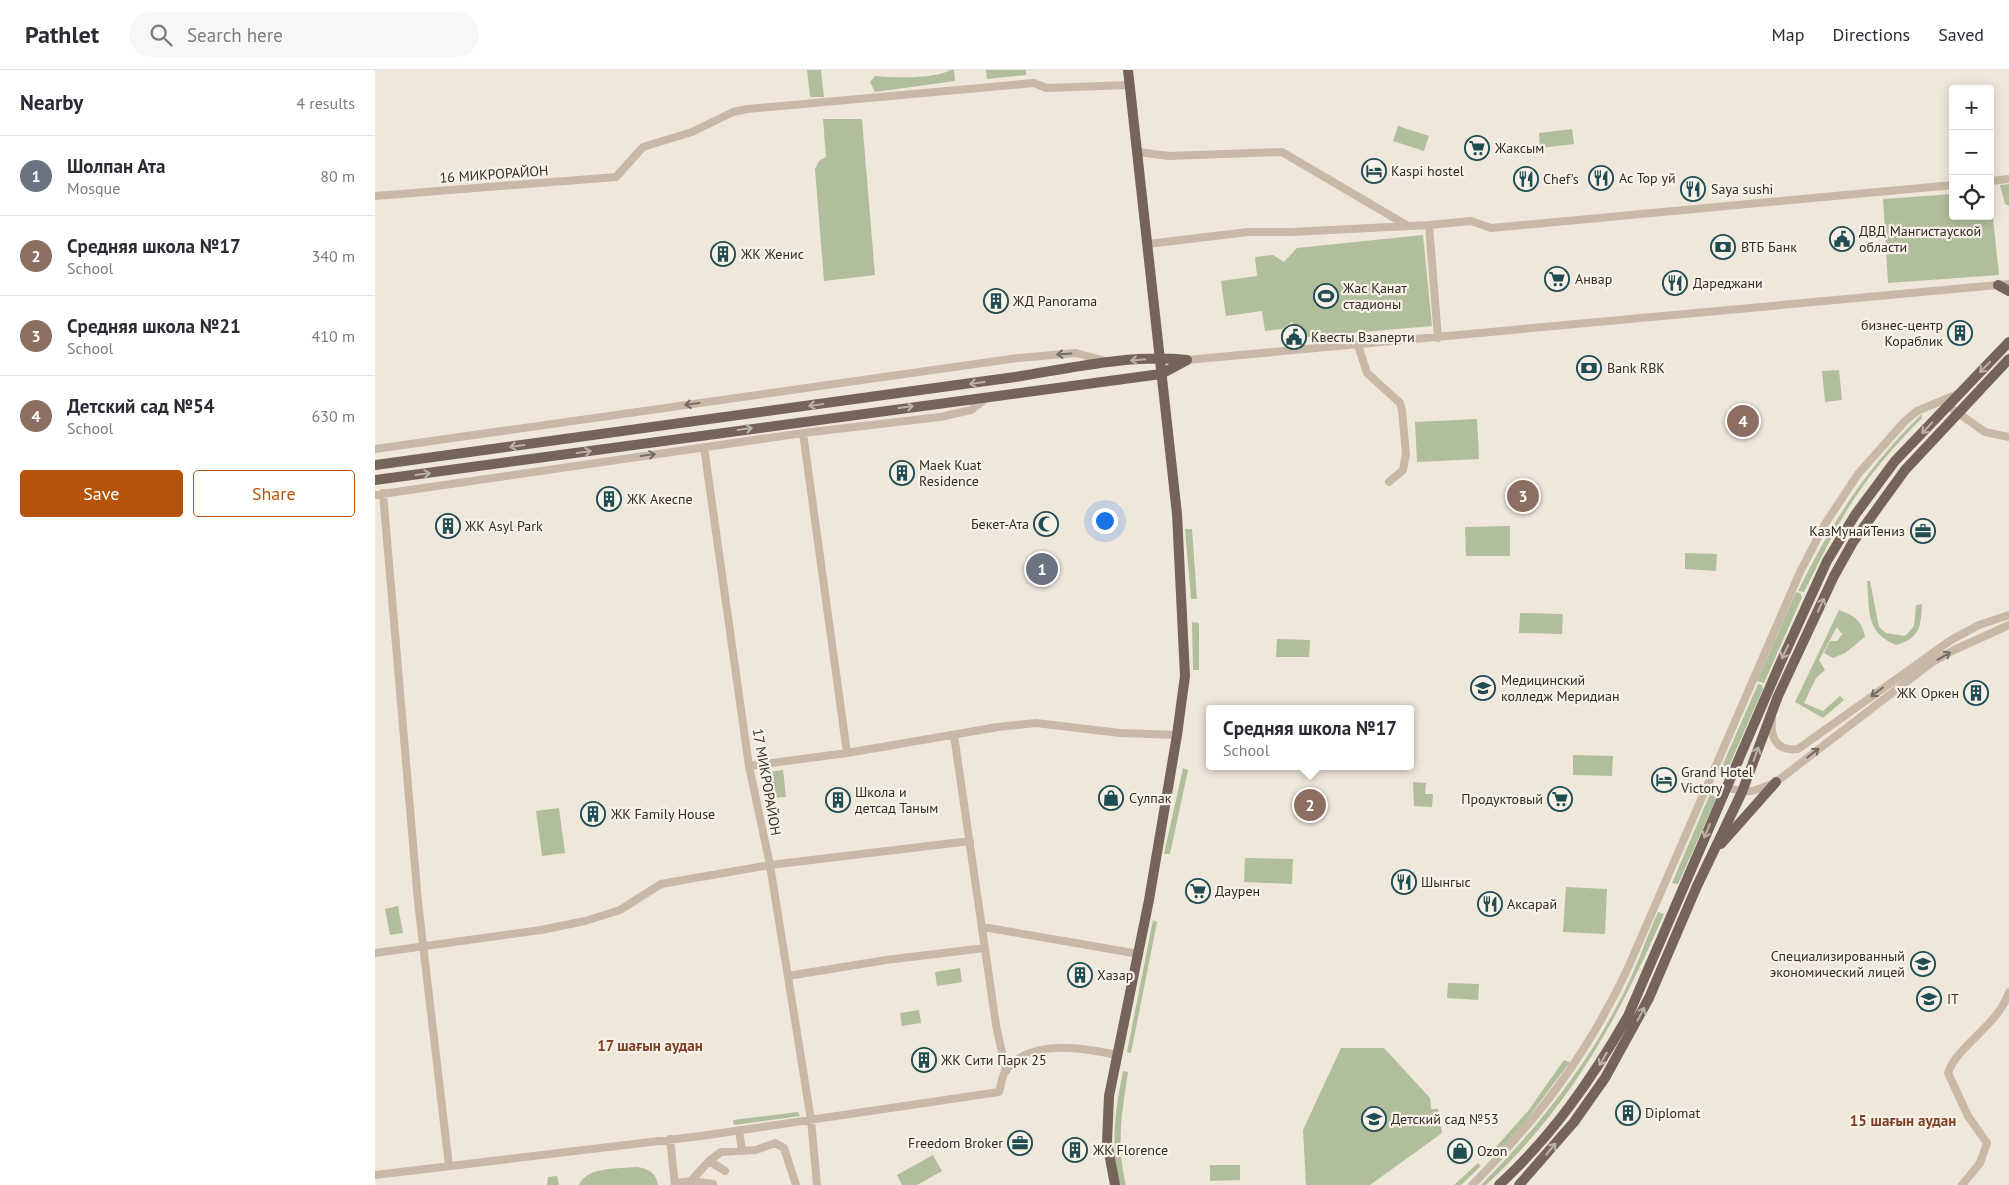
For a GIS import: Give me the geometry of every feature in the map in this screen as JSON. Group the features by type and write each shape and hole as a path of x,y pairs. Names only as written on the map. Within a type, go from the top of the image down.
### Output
{"main road":[{"path":"1115,1185 1107,1142 1107,1118 1117,1055 1139,954 1177,735 1185,676 1183,592 1177,514 1128,70"},
{"path":"1998,285 2009,291"},
{"path":"1499,1185 1564,1114 1598,1068 1628,1016 1726,787 1827,561 1855,515 1895,461 2009,342"},
{"path":"378,465 1015,377 1110,362 1160,357 1187,360"},
{"path":"1519,1185 1574,1122 1605,1078 1631,1034 1742,792 1772,710 1834,576 1853,542 1905,470 2009,359"},
{"path":"375,480 1161,374 1187,360"},
{"path":"652,427 654,442"},
{"path":"1711,856 1776,782"}],"street":[{"name":"16 МИКРОРАЙОН","path":"375,196 616,176 643,147 692,132 733,112 747,109 1034,84 1046,88 1129,85"},
{"path":"1138,152 1169,156 1282,152 1408,226"},
{"path":"1994,181 2009,179"},
{"path":"1148,244 1247,232 1291,232 1471,221 1491,228 1949,185"},
{"path":"1429,225 1438,338"},
{"path":"1187,360 2009,284"},
{"path":"1358,345 1367,372 1400,403 1403,412 1406,454 1403,470 1389,482"},
{"path":"378,465 377,449 1018,358 1077,354 1110,362"},
{"path":"1472,1185 1507,1150 1550,1100 1605,1018 1800,572 1825,524 1858,474 1905,421 1917,412 1960,392"},
{"path":"449,1166 423,946 379,494 803,433 940,417 971,410 989,396"},
{"path":"1948,406 1985,432 2009,438"},
{"path":"803,433 847,753"},
{"name":"17 МИКРОРАЙОН","path":"704,447 749,766 770,865 811,1120 817,1185"},
{"path":"1772,710 1771,728 1777,745 1789,751 1798,750 1951,640 1979,625 2009,615"},
{"path":"1726,787 1742,792 1754,792 1776,782 1931,663 1954,650 2009,626"},
{"path":"749,766 847,753 1036,723 1120,733 1177,735"},
{"path":"375,1174 739,1130 999,1092 1005,1071 954,735"},
{"path":"375,953 541,930 585,921 620,910 661,884 770,865 970,841"},
{"path":"983,927 1139,954"},
{"path":"788,976 886,960 985,948"},
{"path":"1962,1185 1980,1163 1987,1143 1967,1116 1948,1073 1954,1061 2005,1005 2009,992"},
{"path":"1005,1071 1024,1055 1052,1048 1089,1049 1117,1055"},
{"path":"739,1130 742,1150"},
{"path":"669,1139 675,1184 691,1181 713,1184"},
{"path":"691,1181 709,1161 721,1152 756,1150 775,1143 785,1148 796,1185"},
{"path":"709,1161 725,1171"}],"green space":[{"path":"807,70 821,70 824,97 810,97"},
{"path":"954,70 955,81 875,92 870,82 875,76 925,76"},
{"path":"986,70 1026,70 1026,75 987,79"},
{"path":"823,119 862,119 875,275 824,281 815,169 819,161 826,157"},
{"path":"1398,126 1429,136 1424,151 1393,141"},
{"path":"1572,129 1574,144 1540,148 1539,133"},
{"path":"2009,184 2009,206 2005,204 2000,185"},
{"path":"1949,194 1949,220 1993,220 1999,275 1888,283 1883,199"},
{"name":"Жас Қанат стадионы","path":"1423,235 1432,326 1305,337 1292,322 1282,329 1265,331 1262,311 1226,316 1221,281 1257,276 1255,257 1273,255 1284,262 1297,248"},
{"path":"1839,370 1842,400 1825,402 1822,371"},
{"path":"1922,414 1922,418 1892,450 1855,497 1830,540 1804,592 1798,591 1824,542 1852,497 1883,455"},
{"path":"1477,419 1479,459 1417,462 1415,422"},
{"path":"1510,526 1510,556 1466,556 1465,527"},
{"path":"1185,529 1192,529 1197,599 1191,599"},
{"path":"1685,553 1717,554 1716,571 1685,569"},
{"path":"1867,581 1870,581 1879,627 1886,633 1905,636 1914,626 1916,605 1922,604 1920,625 1915,635 1896,645 1879,634 1874,627 1869,611"},
{"path":"1796,592 1800,593 1802,597 1764,683 1757,681"},
{"path":"1839,610 1857,619 1862,626 1865,637 1845,653 1833,658 1824,653 1830,641 1837,641 1843,633 1837,627 1819,660 1825,670 1816,678 1804,703 1823,711 1840,696 1844,700 1823,718 1795,702"},
{"path":"1520,613 1563,614 1562,634 1519,633"},
{"path":"1192,622 1199,623 1199,670 1193,670"},
{"path":"1277,639 1310,640 1309,657 1276,657"},
{"path":"1758,684 1762,685 1763,689 1725,775 1722,776 1719,773"},
{"path":"1573,755 1613,756 1612,776 1573,775"},
{"path":"1183,768 1188,770 1170,854 1164,854"},
{"path":"783,770 786,797 771,798 768,772"},
{"path":"1413,782 1426,783 1425,794 1433,794 1432,807 1414,806"},
{"path":"1710,794 1714,795 1716,799 1678,884 1672,883"},
{"path":"559,808 565,853 542,856 536,811"},
{"path":"1245,858 1293,859 1292,884 1244,882"},
{"path":"1566,887 1607,889 1605,934 1563,932"},
{"path":"398,906 403,933 390,935 385,909"},
{"path":"1658,912 1664,914 1647,953 1629,990 1590,1059 1568,1092 1543,1124 1486,1185 1481,1185 1540,1120 1591,1051 1625,989"},
{"path":"1153,920 1157,922 1131,1053 1127,1052"},
{"path":"960,968 962,982 937,986 935,972"},
{"path":"1448,983 1479,984 1478,1000 1447,998"},
{"path":"919,1010 921,1023 902,1026 900,1013"},
{"name":"Детский сад №53","path":"1341,1048 1384,1048 1430,1098 1431,1109 1438,1109 1442,1133 1370,1185 1306,1185 1303,1130"},
{"path":"1564,1060 1570,1062 1524,1123 1498,1153 1494,1149 1528,1111"},
{"path":"1123,1071 1128,1072 1122,1115 1121,1142 1121,1156 1126,1185 1120,1185 1114,1142"},
{"path":"798,1112 800,1116 734,1125 733,1120"},
{"path":"933,1155 942,1171 917,1185 902,1185 897,1175"},
{"path":"1478,1163 1481,1166 1461,1185 1454,1185"},
{"path":"1210,1165 1240,1165 1240,1180 1210,1181"},
{"path":"637,1167 651,1172 656,1177 658,1185 579,1185 589,1174 596,1171"},
{"path":"557,1176 559,1185 547,1185 548,1177"}],"place":[{"name":"Жаксым","path":"1477,148"},
{"name":"Kaspi hostel","path":"1374,171"},
{"name":"Ас Тор уй","path":"1601,178"},
{"name":"Chef's","path":"1526,179"},
{"name":"Saya sushi","path":"1693,189"},
{"name":"ДВД Мангистауской области","path":"1842,239"},
{"name":"ВТБ Банк","path":"1723,247"},
{"name":"ЖК Женис","path":"723,254"},
{"name":"Анвар","path":"1557,279"},
{"name":"Дареджани","path":"1675,283"},
{"name":"Жас Қанат стадионы","path":"1326,296"},
{"name":"ЖД Panorama","path":"996,301"},
{"name":"бизнес-центр Кораблик","path":"1960,333"},
{"name":"Квесты Взаперти","path":"1294,337"},
{"name":"Bank RBK","path":"1589,368"},
{"name":"Детский сад №54","path":"1743,421"},
{"name":"Maek Kuat Residence","path":"902,473"},
{"name":"Средняя школа №21","path":"1523,496"},
{"name":"ЖК Акеспе","path":"609,499"},
{"name":"Бекет-Ата","path":"1046,524"},
{"name":"ЖК Asyl Park","path":"448,526"},
{"name":"КазМунайТениз","path":"1923,531"},
{"name":"Шолпан Ата","path":"1042,569"},
{"name":"Медицинский колледж Меридиан","path":"1483,688"},
{"name":"ЖК Оркен","path":"1976,693"},
{"name":"Grand Hotel Victory","path":"1664,780"},
{"name":"Сулпак","path":"1111,798"},
{"name":"Продуктовый","path":"1560,799"},
{"name":"Школа и детсад Таным","path":"838,800"},
{"name":"Средняя школа №17","path":"1310,805"},
{"name":"ЖК Family House","path":"593,814"},
{"name":"Шынгыс","path":"1404,882"},
{"name":"Даурен","path":"1198,891"},
{"name":"Аксарай","path":"1490,904"},
{"name":"Специализированный экономический лицей","path":"1923,964"},
{"name":"Хазар","path":"1080,975"},
{"name":"IT","path":"1929,999"},
{"name":"ЖК Сити Парк 25","path":"924,1060"},
{"name":"Diplomat","path":"1628,1113"},
{"name":"Детский сад №53","path":"1374,1119"},
{"name":"Freedom Broker","path":"1020,1143"},
{"name":"ЖК Florence","path":"1075,1150"},
{"name":"Ozon","path":"1460,1151"}],"district":[{"name":"17 шағын аудан","path":"650,1045"},
{"name":"15 шағын аудан","path":"1903,1120"}]}
